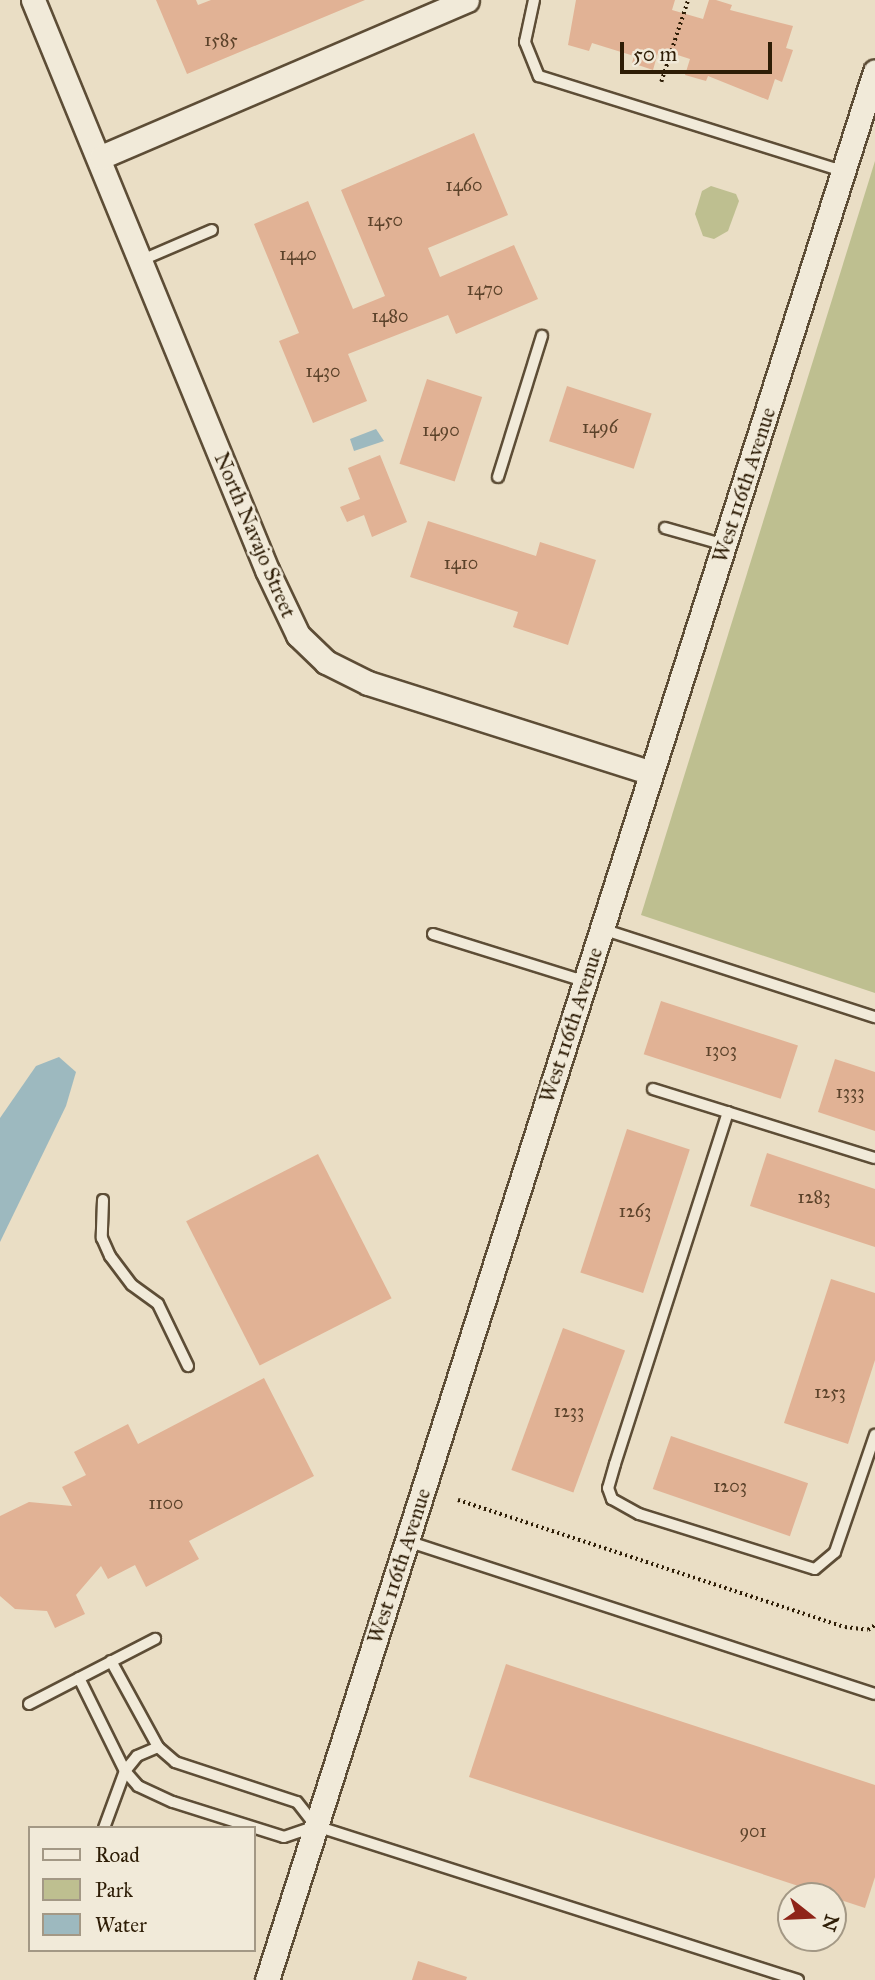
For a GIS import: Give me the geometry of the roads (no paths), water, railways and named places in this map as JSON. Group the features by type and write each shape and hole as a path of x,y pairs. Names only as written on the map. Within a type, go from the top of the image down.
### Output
{"street":[{"name":"North Navajo Street","path":"33,0 101,157 267,570 298,635 314,652 368,683 650,773"},
{"path":"101,157 467,0"},
{"name":"West 116th Avenue","path":"267,1980 875,71"}],"lane":[{"path":"534,0 525,42 539,76 843,171"},
{"path":"142,261 212,230"},
{"path":"498,477 542,336"},
{"path":"665,528 725,545"},
{"path":"602,929 875,1017"},
{"path":"433,934 584,981"},
{"path":"653,1088 875,1158"},
{"path":"728,1112 615,1464 608,1488 612,1499 639,1514 815,1569 835,1552 875,1435"},
{"path":"103,1200 102,1238 110,1256 132,1285 158,1304 188,1366"},
{"path":"407,1541 875,1694"},
{"path":"29,1704 155,1639"},
{"path":"111,1661 158,1747 190,1769 296,1802 316,1826 798,1980"},
{"path":"79,1678 125,1771 138,1786 173,1802 249,1826"},
{"path":"105,1826 125,1771 137,1756 158,1747"},
{"path":"256,1828 284,1837 316,1826"}],"water":[{"path":"376,429 384,441 354,451 350,439"},
{"path":"59,1057 76,1072 66,1106 0,1242 0,1118 36,1066"}]}
